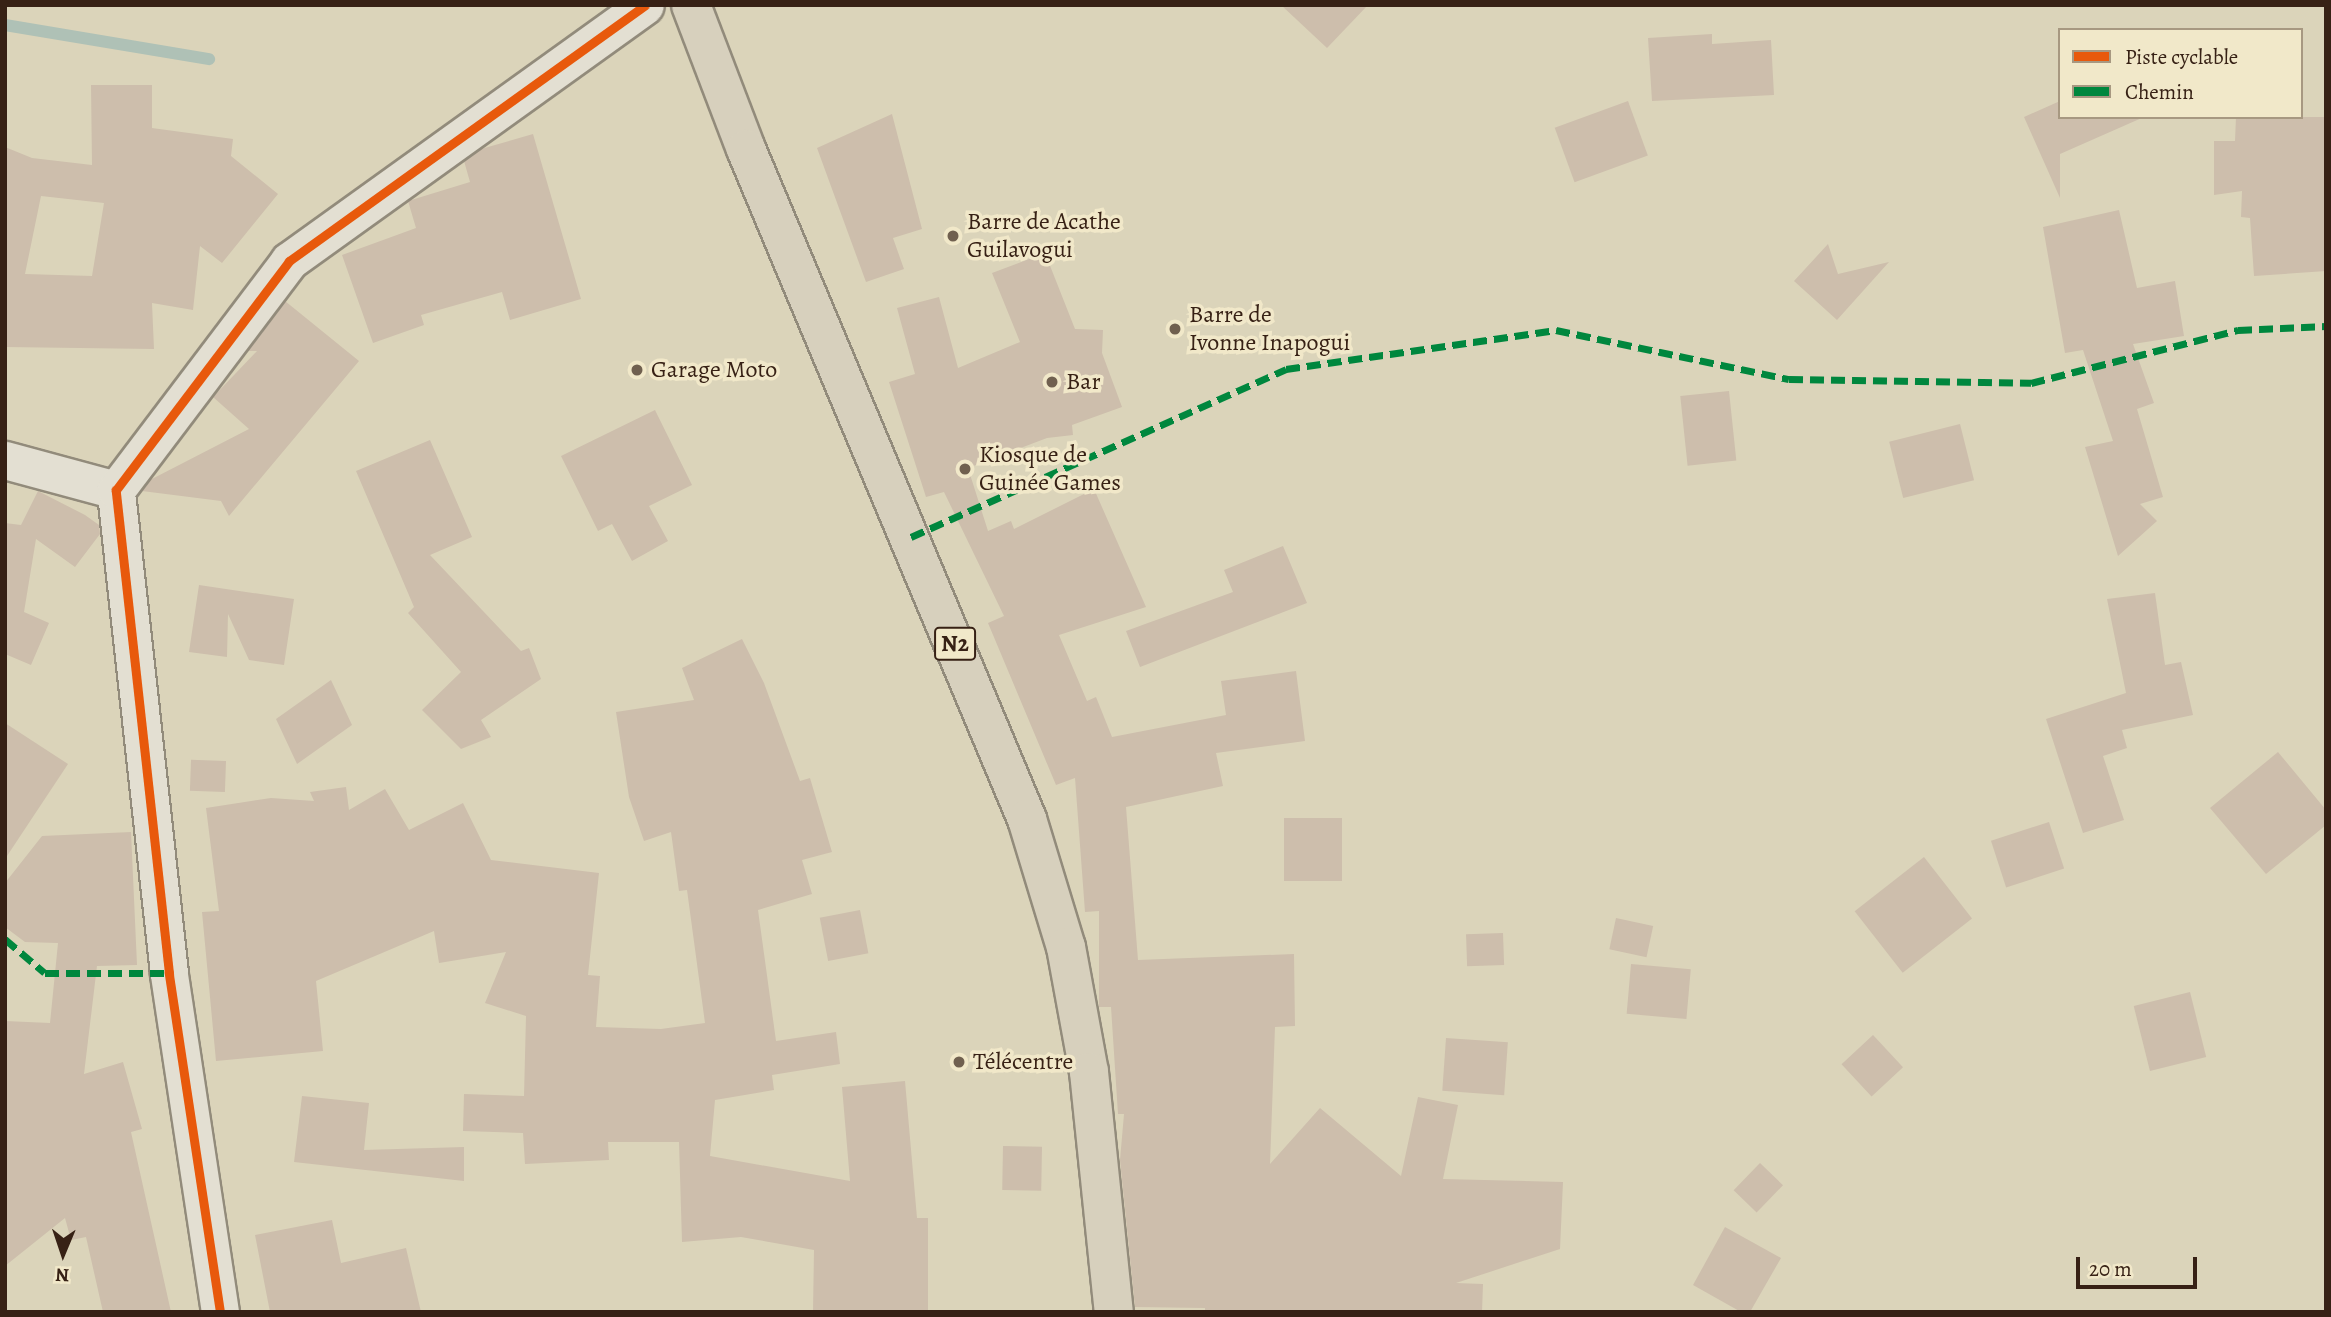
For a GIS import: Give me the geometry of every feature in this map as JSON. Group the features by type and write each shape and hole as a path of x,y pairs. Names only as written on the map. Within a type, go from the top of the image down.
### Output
{"highway":[{"name":"N2","path":"691,5 746,149 1027,819 1066,947 1088,1072 1114,1312"}],"street":[{"path":"220,1312 169,973 116,490 289,261 645,5"},
{"path":"5,460 116,490"}],"building":[{"path":"1281,5 1368,5 1327,48"},
{"path":"1712,34 1712,44 1771,40 1774,95 1652,101 1648,38"},
{"path":"91,85 152,85 152,128 233,139 231,156 278,194 222,263 200,246 193,310 152,303 154,349 5,347 5,147 32,158 92,165","holes":["41,196 104,203 92,276 25,274"]},
{"path":"1628,101 1648,156 1575,182 1555,128"},
{"path":"2058,102 2058,119 2139,119 2060,154 2060,198 2024,117"},
{"path":"892,114 922,229 893,238 904,269 866,282 817,148"},
{"path":"2326,117 2326,271 2254,276 2250,218 2241,217 2242,191 2214,195 2214,141 2235,141 2236,119"},
{"path":"533,134 581,299 510,320 502,292 421,315 424,325 373,343 342,255 416,228 408,201 470,182 464,161 481,149"},
{"path":"2119,210 2137,288 2175,281 2184,336 2133,344 2154,403 2137,409 2163,497 2140,504 2157,521 2118,556 2085,447 2113,441 2083,350 2065,353 2043,227"},
{"path":"1828,244 1838,274 1889,262 1837,320 1794,281"},
{"path":"1045,253 1075,329 1103,330 1102,353 1122,407 1072,425 1073,435 1047,438 968,468 988,531 1011,521 1014,529 1094,489 1146,607 1059,635 1087,701 1096,697 1112,737 1226,715 1221,681 1296,671 1305,741 1216,753 1223,786 1126,807 1138,960 1294,954 1295,1026 1275,1027 1270,1164 1320,1108 1401,1176 1418,1097 1458,1105 1443,1179 1563,1182 1560,1249 1456,1283 1483,1284 1482,1312 1205,1312 1205,1308 1135,1307 1120,1160 1124,1114 1118,1114 1111,1007 1099,1007 1099,911 1085,912 1075,778 1056,785 988,623 1004,616 944,492 926,497 889,382 915,374 897,308 939,297 958,368 1020,342 992,273"},
{"path":"285,301 359,361 229,516 221,501 142,491 150,480 249,429 213,397 257,351 247,351"},
{"path":"1729,391 1736,461 1688,466 1680,396"},
{"path":"655,410 692,485 649,506 668,541 632,561 612,524 598,531 561,456"},
{"path":"1960,424 1974,480 1903,498 1889,442"},
{"path":"430,440 472,537 430,555 521,651 529,648 541,679 481,720 491,737 461,749 422,710 461,672 408,613 414,607 356,471"},
{"path":"38,491 85,515 99,525 100,534 75,567 36,539 24,612 49,623 31,665 5,654 5,523 21,525"},
{"path":"1283,546 1307,603 1140,667 1126,631 1233,592 1224,570"},
{"path":"199,585 294,599 284,665 249,660 228,614 227,657 189,652"},
{"path":"2155,593 2165,665 2181,662 2193,715 2122,730 2127,748 2103,756 2124,820 2083,833 2046,719 2126,693 2107,599"},
{"path":"742,639 764,683 800,781 810,778 832,852 802,860 812,894 758,910 776,1041 836,1032 840,1064 772,1075 774,1090 715,1100 710,1156 850,1181 842,1087 905,1081 917,1218 928,1218 928,1312 813,1312 814,1250 741,1237 682,1242 679,1142 608,1142 609,1160 525,1164 523,1133 463,1131 464,1094 524,1096 526,1016 485,1003 506,952 439,963 434,931 316,981 323,1051 216,1061 202,912 219,911 206,808 271,798 314,801 310,792 346,787 349,810 385,789 409,830 463,803 491,860 599,873 588,975 600,976 596,1027 661,1029 705,1023 687,890 679,891 671,832 644,841 629,797 616,712 694,700 682,668"},
{"path":"331,680 352,725 297,764 276,719"},
{"path":"5,723 68,764 5,859"},
{"path":"2278,752 2326,810 2326,825 2266,874 2210,808"},
{"path":"191,760 226,761 225,792 190,791"},
{"path":"1284,818 1342,818 1342,881 1284,881"},
{"path":"2049,822 2064,869 2006,887 1991,841"},
{"path":"131,832 137,965 97,966 84,1074 123,1062 142,1129 131,1132 171,1312 103,1312 86,1237 71,1240 65,1218 5,1266 5,1021 50,1023 58,943 25,942 5,927 5,883 42,836"},
{"path":"1924,857 1972,918 1903,973 1855,911"},
{"path":"860,910 868,953 828,961 820,918"},
{"path":"1616,918 1653,926 1647,957 1609,949"},
{"path":"1503,933 1504,965 1467,966 1466,934"},
{"path":"1631,964 1691,969 1686,1019 1627,1014"},
{"path":"2190,992 2206,1057 2150,1071 2134,1006"},
{"path":"1873,1035 1903,1067 1872,1097 1842,1064"},
{"path":"1446,1038 1508,1042 1504,1095 1442,1091"},
{"path":"302,1096 369,1103 364,1150 464,1147 464,1181 294,1162"},
{"path":"1003,1146 1042,1147 1041,1191 1002,1190"},
{"path":"1760,1163 1783,1185 1757,1213 1734,1190"},
{"path":"332,1220 341,1263 406,1248 421,1312 270,1312 255,1235"},
{"path":"1725,1227 1781,1258 1750,1312 1741,1312 1693,1285"}],"waterway":[{"path":"5,25 209,59"}],"marked path":[{"path":"911,537 1286,369 1556,330 1789,379 2031,383 2238,330 2326,326"},
{"path":"5,939 45,973 169,973"}],"cycle path":[{"path":"220,1312 169,973 116,490 289,261 645,5"}],"place":[{"name":"Barre de Acathe Guilavogui","path":"953,236"},
{"name":"Barre de Ivonne Inapogui","path":"1175,329"},
{"name":"Garage Moto","path":"637,370"},
{"name":"Bar","path":"1052,382"},
{"name":"Kiosque de Guinée Games","path":"965,469"},
{"name":"Télécentre","path":"959,1062"}]}
